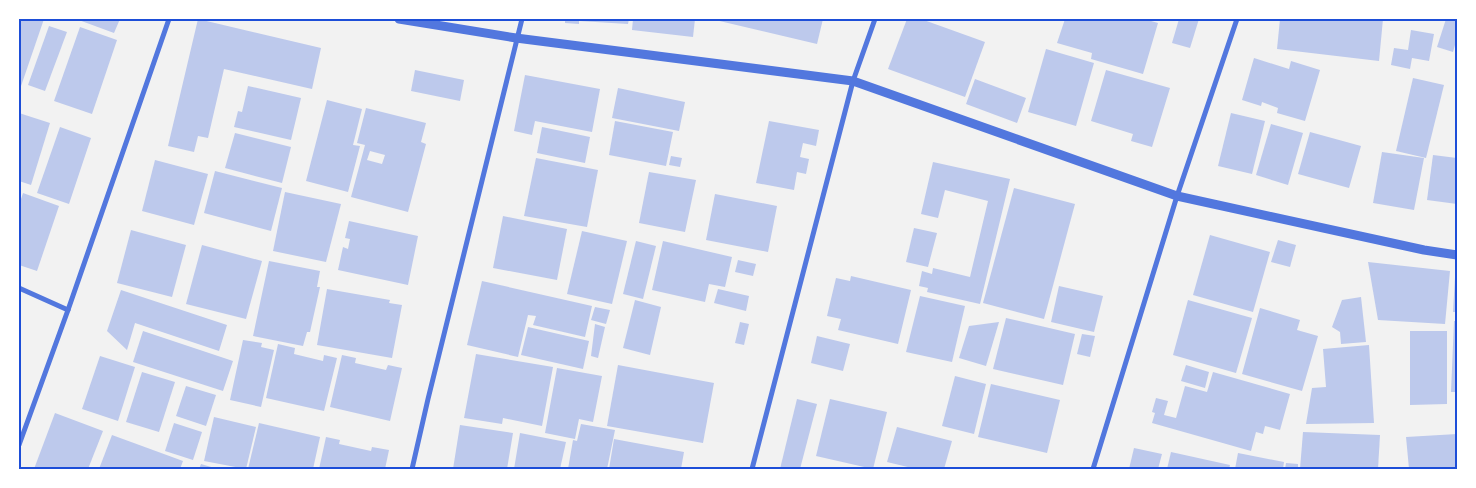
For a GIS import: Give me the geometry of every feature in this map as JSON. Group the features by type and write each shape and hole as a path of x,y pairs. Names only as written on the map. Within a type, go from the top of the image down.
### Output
{"street":[{"path":"19,445 169,19"},
{"path":"399,19 516,38 853,81 1177,196 1424,250 1457,255"},
{"path":"412,469 522,19"},
{"path":"752,469 853,81 875,19"},
{"path":"1094,469 1177,196 1237,19"},
{"path":"19,288 68,310"}],"building":[{"path":"19,19 44,19 19,92"},
{"path":"76,19 120,19 114,33"},
{"path":"198,19 321,48 312,89 224,69 208,138 198,136 194,152 168,146"},
{"path":"565,19 629,19 628,24 579,21 579,24 565,23"},
{"path":"633,19 695,19 693,37 632,30"},
{"path":"711,19 823,19 817,44"},
{"path":"907,19 921,19 985,42 965,97 888,69"},
{"path":"1065,19 1144,19 1158,23 1143,74 1091,59 1092,53 1057,43"},
{"path":"1179,19 1199,19 1190,48 1172,43"},
{"path":"1280,19 1383,19 1379,61 1277,49"},
{"path":"1446,19 1457,19 1457,38 1453,52 1437,47"},
{"path":"49,26 67,32 45,91 28,85"},
{"path":"80,27 117,40 92,114 54,101"},
{"path":"1411,30 1434,34 1429,61 1412,58 1410,69 1391,65 1394,48 1408,50"},
{"path":"1046,49 1094,63 1076,126 1028,112"},
{"path":"1254,58 1289,69 1291,61 1320,70 1305,121 1277,113 1278,108 1262,102 1261,106 1242,100"},
{"path":"415,70 464,80 460,101 411,91"},
{"path":"1106,70 1170,88 1152,147 1131,141 1133,134 1091,121"},
{"path":"525,75 600,89 592,132 535,121 532,135 514,131"},
{"path":"1413,78 1444,85 1426,158 1396,151"},
{"path":"975,79 1026,98 1017,123 966,104"},
{"path":"248,86 301,98 291,140 234,127 238,111 242,112"},
{"path":"618,88 685,102 679,131 612,118"},
{"path":"327,100 362,109 353,145 360,146 348,192 306,181"},
{"path":"366,108 426,123 421,142 426,144 408,212 351,197 365,145 357,143","holes":["370,151 385,155 382,164 367,160"]},
{"path":"19,113 50,123 31,185 19,181"},
{"path":"1231,113 1265,121 1252,174 1218,166"},
{"path":"615,121 673,132 666,166 609,155"},
{"path":"769,121 819,130 816,146 803,143 800,157 809,159 806,174 797,172 794,190 756,183"},
{"path":"1271,124 1303,133 1288,185 1256,175"},
{"path":"60,127 91,138 69,204 37,193"},
{"path":"542,127 590,137 585,163 537,153"},
{"path":"1310,132 1361,146 1349,188 1298,174"},
{"path":"235,133 291,147 282,183 225,168"},
{"path":"1382,152 1424,158 1414,210 1373,203"},
{"path":"1433,155 1457,158 1457,204 1427,200"},
{"path":"671,156 682,158 680,167 669,165"},
{"path":"536,158 598,170 587,227 524,216"},
{"path":"155,160 208,174 194,225 142,211"},
{"path":"933,162 1010,179 980,304 927,292 928,288 919,286 922,271 932,274 933,268 970,277 988,201 945,190 938,218 921,214"},
{"path":"215,171 282,188 271,231 204,213"},
{"path":"649,172 696,180 685,232 639,223"},
{"path":"1014,188 1075,204 1044,319 983,303"},
{"path":"285,192 341,204 326,262 273,251"},
{"path":"23,193 59,206 37,271 19,265 19,205"},
{"path":"715,194 777,206 768,252 706,240"},
{"path":"503,216 567,229 557,280 493,268"},
{"path":"349,221 418,236 408,285 338,270 343,247 348,249 350,239 345,238"},
{"path":"914,228 937,233 928,267 906,262"},
{"path":"131,230 186,245 172,297 117,283"},
{"path":"582,231 627,241 612,304 567,294"},
{"path":"1210,235 1270,252 1253,312 1193,295"},
{"path":"1278,240 1296,245 1290,267 1271,262"},
{"path":"636,241 656,246 643,299 623,294"},
{"path":"663,241 732,257 725,287 709,284 705,302 652,290"},
{"path":"202,245 262,261 246,319 186,304"},
{"path":"738,260 756,264 753,276 735,272"},
{"path":"269,261 320,271 317,287 320,287 310,332 307,332 303,346 253,336"},
{"path":"1368,262 1450,271 1445,324 1378,320"},
{"path":"851,276 911,290 898,344 838,330 841,319 827,316 836,278 850,281"},
{"path":"1455,277 1457,277 1457,312 1453,312"},
{"path":"482,281 592,306 585,337 533,325 536,316 528,315 518,357 467,345"},
{"path":"1059,286 1103,296 1094,332 1051,322"},
{"path":"327,289 390,300 389,303 402,305 392,358 317,345"},
{"path":"718,289 749,296 746,311 714,303"},
{"path":"121,290 227,325 219,351 135,323 127,350 107,331"},
{"path":"920,296 965,306 952,362 906,352"},
{"path":"1361,297 1366,342 1341,344 1340,332 1332,327 1342,300"},
{"path":"635,300 661,307 650,355 623,348"},
{"path":"1188,300 1252,318 1236,373 1173,355"},
{"path":"595,307 610,310 606,324 591,320"},
{"path":"1260,308 1300,320 1297,330 1318,336 1302,391 1242,374"},
{"path":"1006,318 1075,334 1063,385 993,369"},
{"path":"1454,321 1457,321 1457,392 1451,392"},
{"path":"740,322 749,324 744,345 735,343"},
{"path":"999,322 986,366 959,358 969,326"},
{"path":"595,324 605,327 598,358 591,356"},
{"path":"528,327 589,341 583,369 521,355"},
{"path":"143,331 233,361 223,391 133,362"},
{"path":"1410,331 1447,331 1447,404 1410,405"},
{"path":"1082,334 1095,336 1090,357 1077,354"},
{"path":"817,336 850,344 843,371 811,363"},
{"path":"243,340 262,343 261,347 274,350 261,407 230,400"},
{"path":"278,344 295,348 294,354 323,361 324,355 337,358 324,411 266,398"},
{"path":"1369,345 1374,423 1306,424 1312,388 1326,387 1323,349"},
{"path":"476,354 553,367 542,426 503,418 502,424 464,418"},
{"path":"342,355 356,358 355,363 386,370 388,365 402,368 390,421 330,407"},
{"path":"100,356 135,367 118,421 82,409"},
{"path":"618,365 714,383 703,443 607,426"},
{"path":"1186,365 1209,372 1205,388 1181,381"},
{"path":"557,368 602,376 593,422 579,419 575,439 545,433"},
{"path":"142,372 175,382 159,432 126,422"},
{"path":"1213,372 1290,394 1280,430 1265,426 1263,434 1256,432 1251,451 1152,423 1155,413 1152,412 1156,398 1168,401 1164,415 1176,418 1185,386 1207,392"},
{"path":"955,376 986,384 974,434 942,426"},
{"path":"991,384 1060,400 1047,453 978,437"},
{"path":"186,386 216,395 206,426 176,416"},
{"path":"797,399 817,404 800,469 780,469"},
{"path":"830,399 887,412 873,469 816,456"},
{"path":"55,413 103,431 88,469 34,469"},
{"path":"214,417 256,427 246,469 204,461"},
{"path":"174,423 202,432 193,460 165,451"},
{"path":"259,423 320,437 313,469 248,469"},
{"path":"581,424 615,430 607,469 568,469 573,440 577,441"},
{"path":"460,425 513,433 507,469 453,469"},
{"path":"897,427 952,441 944,469 916,469 887,462"},
{"path":"1303,432 1380,435 1378,469 1300,469"},
{"path":"520,433 566,442 560,469 514,469"},
{"path":"1457,434 1457,469 1409,469 1406,437"},
{"path":"112,435 183,461 180,469 99,469"},
{"path":"326,437 340,440 339,444 371,451 372,447 389,450 385,469 319,469"},
{"path":"614,439 684,452 681,469 609,469"},
{"path":"1134,448 1162,454 1158,469 1129,469"},
{"path":"1171,452 1230,465 1229,469 1167,469"},
{"path":"1238,453 1284,462 1283,469 1235,469"},
{"path":"1286,463 1298,464 1298,469 1285,469"},
{"path":"201,464 218,469 199,469"}]}
